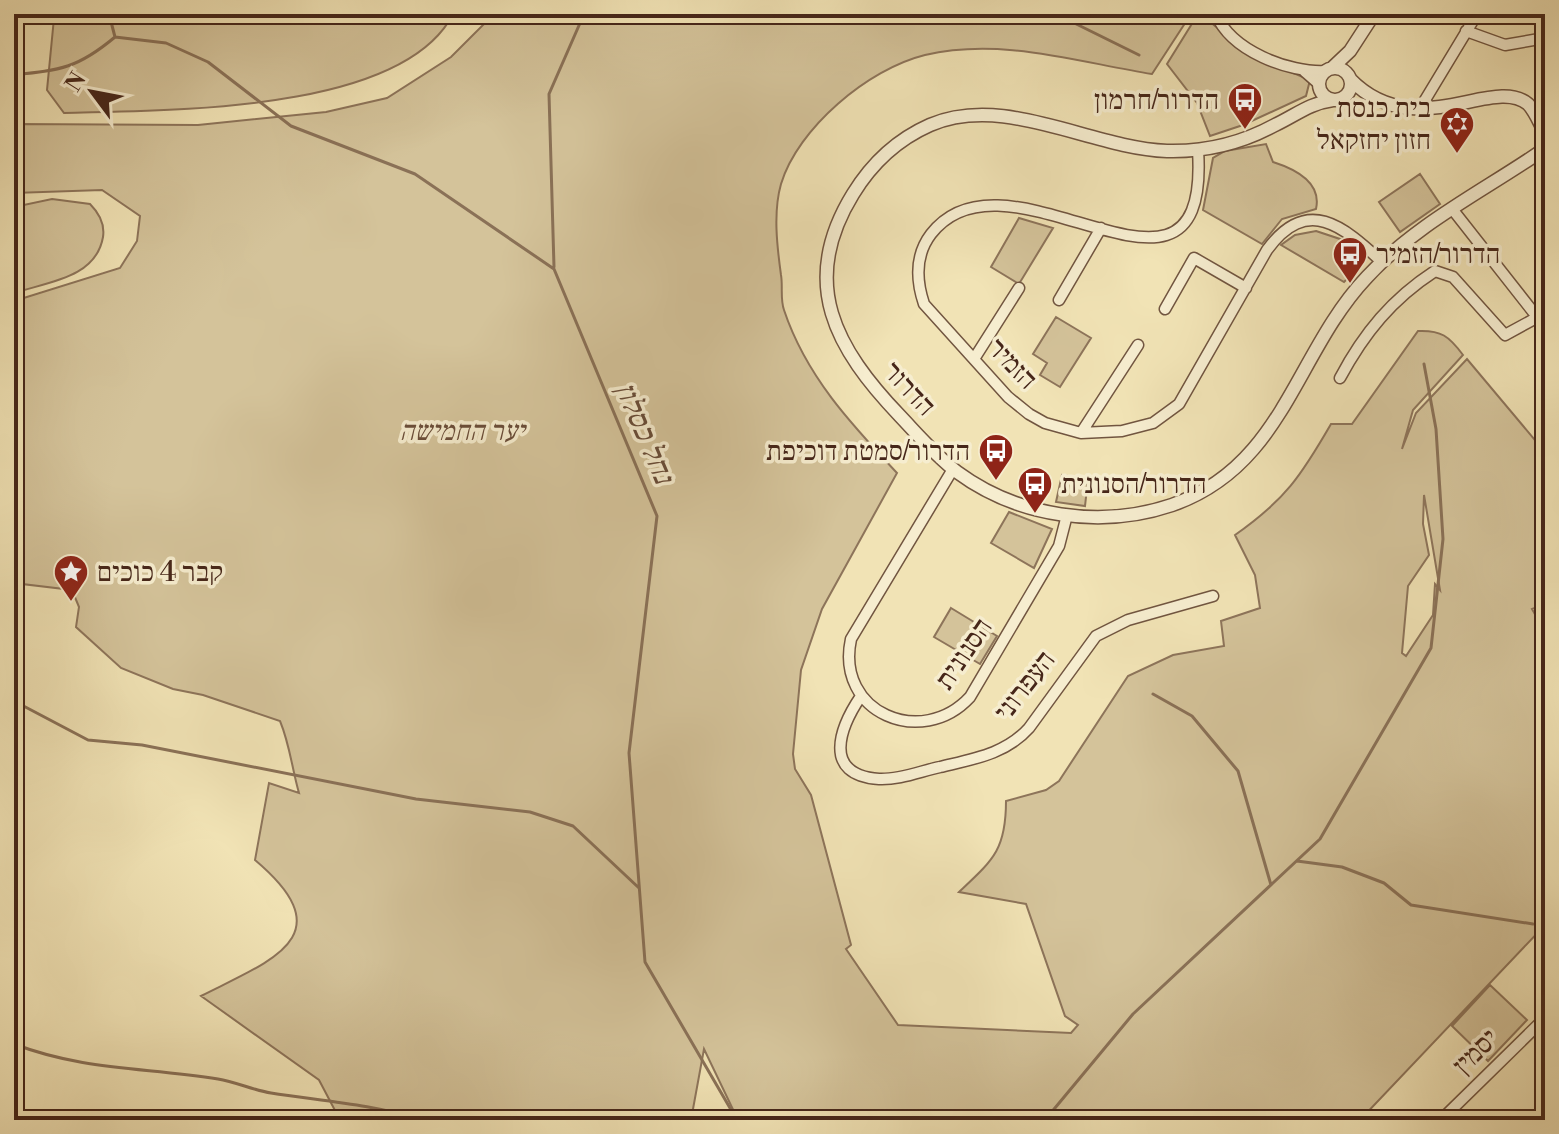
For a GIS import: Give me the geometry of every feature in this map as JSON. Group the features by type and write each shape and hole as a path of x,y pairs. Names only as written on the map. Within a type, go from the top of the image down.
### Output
{"street":[{"path":"1216,14 1230,36 1241,45 1301,69 1320,86 1324,95 1338,98 1350,91 1347,61 1374,14"},
{"path":"1419,110 1477,14"},
{"path":"1466,31 1505,45 1532,43 1545,38"},
{"path":"1320,86 1329,69 1353,47"},
{"path":"1301,69 1340,68 1371,95 1419,110 1446,109 1497,95 1513,96 1531,108 1544,131 1540,140 1544,150"},
{"name":"הדרור","path":"1310,104 1320,86"},
{"name":"הדרור","path":"1371,95 1310,104 1256,135 1198,150 1163,151 1120,145 1007,117 973,115 951,118 913,134 881,157 864,175 839,222 832,246 827,270 833,319 852,361 872,386 953,469 994,495 1067,515 1102,518 1151,511 1195,495 1233,470 1267,435 1337,315 1382,262 1544,150"},
{"name":"הזמיר","path":"1198,150 1195,203 1181,225 1169,234 1147,239 997,203 966,207 937,226 920,254 919,289 932,314 1029,414 1045,423 1081,433 1139,428 1153,423 1179,404 1275,239 1296,223 1309,220 1335,224 1382,262"},
{"path":"1453,210 1545,327"},
{"path":"1059,300 1101,228"},
{"path":"1165,309 1194,258 1246,288"},
{"path":"1340,378 1381,315 1405,292 1435,271 1453,277 1505,335 1538,317"},
{"path":"974,359 1019,288"},
{"path":"1081,433 1138,345"},
{"path":"861,696 848,668 851,639 953,469"},
{"name":"הסנונית","path":"861,696 882,713 907,720 935,719 962,706 1059,546 1067,515"},
{"name":"העפרוני","path":"861,696 840,729 838,743 849,766 863,775 894,778 989,755 1019,739 1029,728 1096,636 1128,620 1213,596"},
{"name":"יסמין","path":"1441,1120 1545,1018"}],"green space":[{"path":"14,14 453,14 426,47 385,71 334,88 277,100 218,107 64,113 47,90 54,18 14,24"},
{"name":"יער החמישה","path":"494,14 1191,14 1152,74 1010,50 953,50 903,62 859,87 838,104 819,122 790,163 781,184 776,217 784,310 817,378 897,473 822,609 801,670 793,754 795,769 811,795 851,945 846,949 898,1025 1071,1033 1078,1025 1065,1016 1026,904 959,892 995,853 1003,831 1006,801 1046,790 1059,781 1128,676 1173,655 1224,646 1221,621 1260,608 1255,575 1235,535 1267,510 1290,486 1331,424 1352,424 1418,331 1444,336 1463,355 1413,410 1402,449 1416,413 1467,359 1545,452 1545,604 1532,609 1545,632 1545,925 1360,1120 738,1120 704,1049 691,1120 340,1120 319,1080 201,996 273,957 288,943 296,927 295,908 281,886 255,860 269,783 299,793 280,721 203,695 173,689 121,668 76,627 79,607 72,590 14,583 14,301 120,268 137,241 140,216 102,190 14,193 14,124 198,125 326,112 387,98 451,57","holes":["1424,495 1440,590 1435,584 1433,615 1406,656 1402,653 1408,586 1429,555 1423,524"]},
{"path":"1198,14 1207,14 1208,20 1248,54 1310,80 1306,96 1243,125 1210,136 1197,103 1167,64"},
{"path":"1266,144 1273,162 1305,178 1315,191 1317,200 1316,209 1282,219 1262,244 1203,210 1213,158 1225,151"},
{"path":"1420,174 1440,204 1400,232 1379,202"},
{"path":"52,199 93,207 103,228 99,251 91,262 69,276 14,293 14,207"},
{"path":"1019,218 1053,228 1019,284 991,267"},
{"path":"1316,231 1343,240 1360,256 1357,269 1344,282 1281,245 1295,235"},
{"path":"1056,317 1091,338 1060,387 1040,375 1047,363 1033,354"},
{"path":"1062,475 1088,479 1085,506 1056,502"},
{"path":"1009,512 1052,529 1034,568 991,543"},
{"path":"951,608 997,636 980,664 934,637"},
{"path":"1490,985 1527,1020 1488,1061 1452,1026"}],"waterway":[{"name":"נחל כסלון","path":"109,14 115,37 166,43 208,62 291,126 415,174 554,269 657,516 629,753 645,962 737,1120"},
{"path":"554,267 549,94 584,14"},
{"path":"1056,14 1139,55"},
{"path":"14,75 68,66 115,37"},
{"path":"1045,1120 1133,1014 1320,839 1431,648 1443,539 1436,429 1424,364"},
{"path":"1153,694 1192,716 1238,771 1271,885"},
{"path":"14,701 88,740 142,745 416,799 530,812 573,826 639,888"},
{"path":"1297,861 1342,867 1384,883 1411,905 1533,924"},
{"path":"14,1044 90,1064 218,1079 264,1092 365,1107 421,1120"}],"place":[{"name":"הדרור/חרמון","path":"1245,131"},
{"name":"בית כנסת חזון יחזקאל","path":"1457,155"},
{"name":"הדרור/הזמיר","path":"1350,285"},
{"name":"הדרור/סמטת דוכיפת","path":"996,482"},
{"name":"הדרור/הסנונית","path":"1035,515"},
{"name":"קבר 4 כוכים","path":"71,603"}]}
